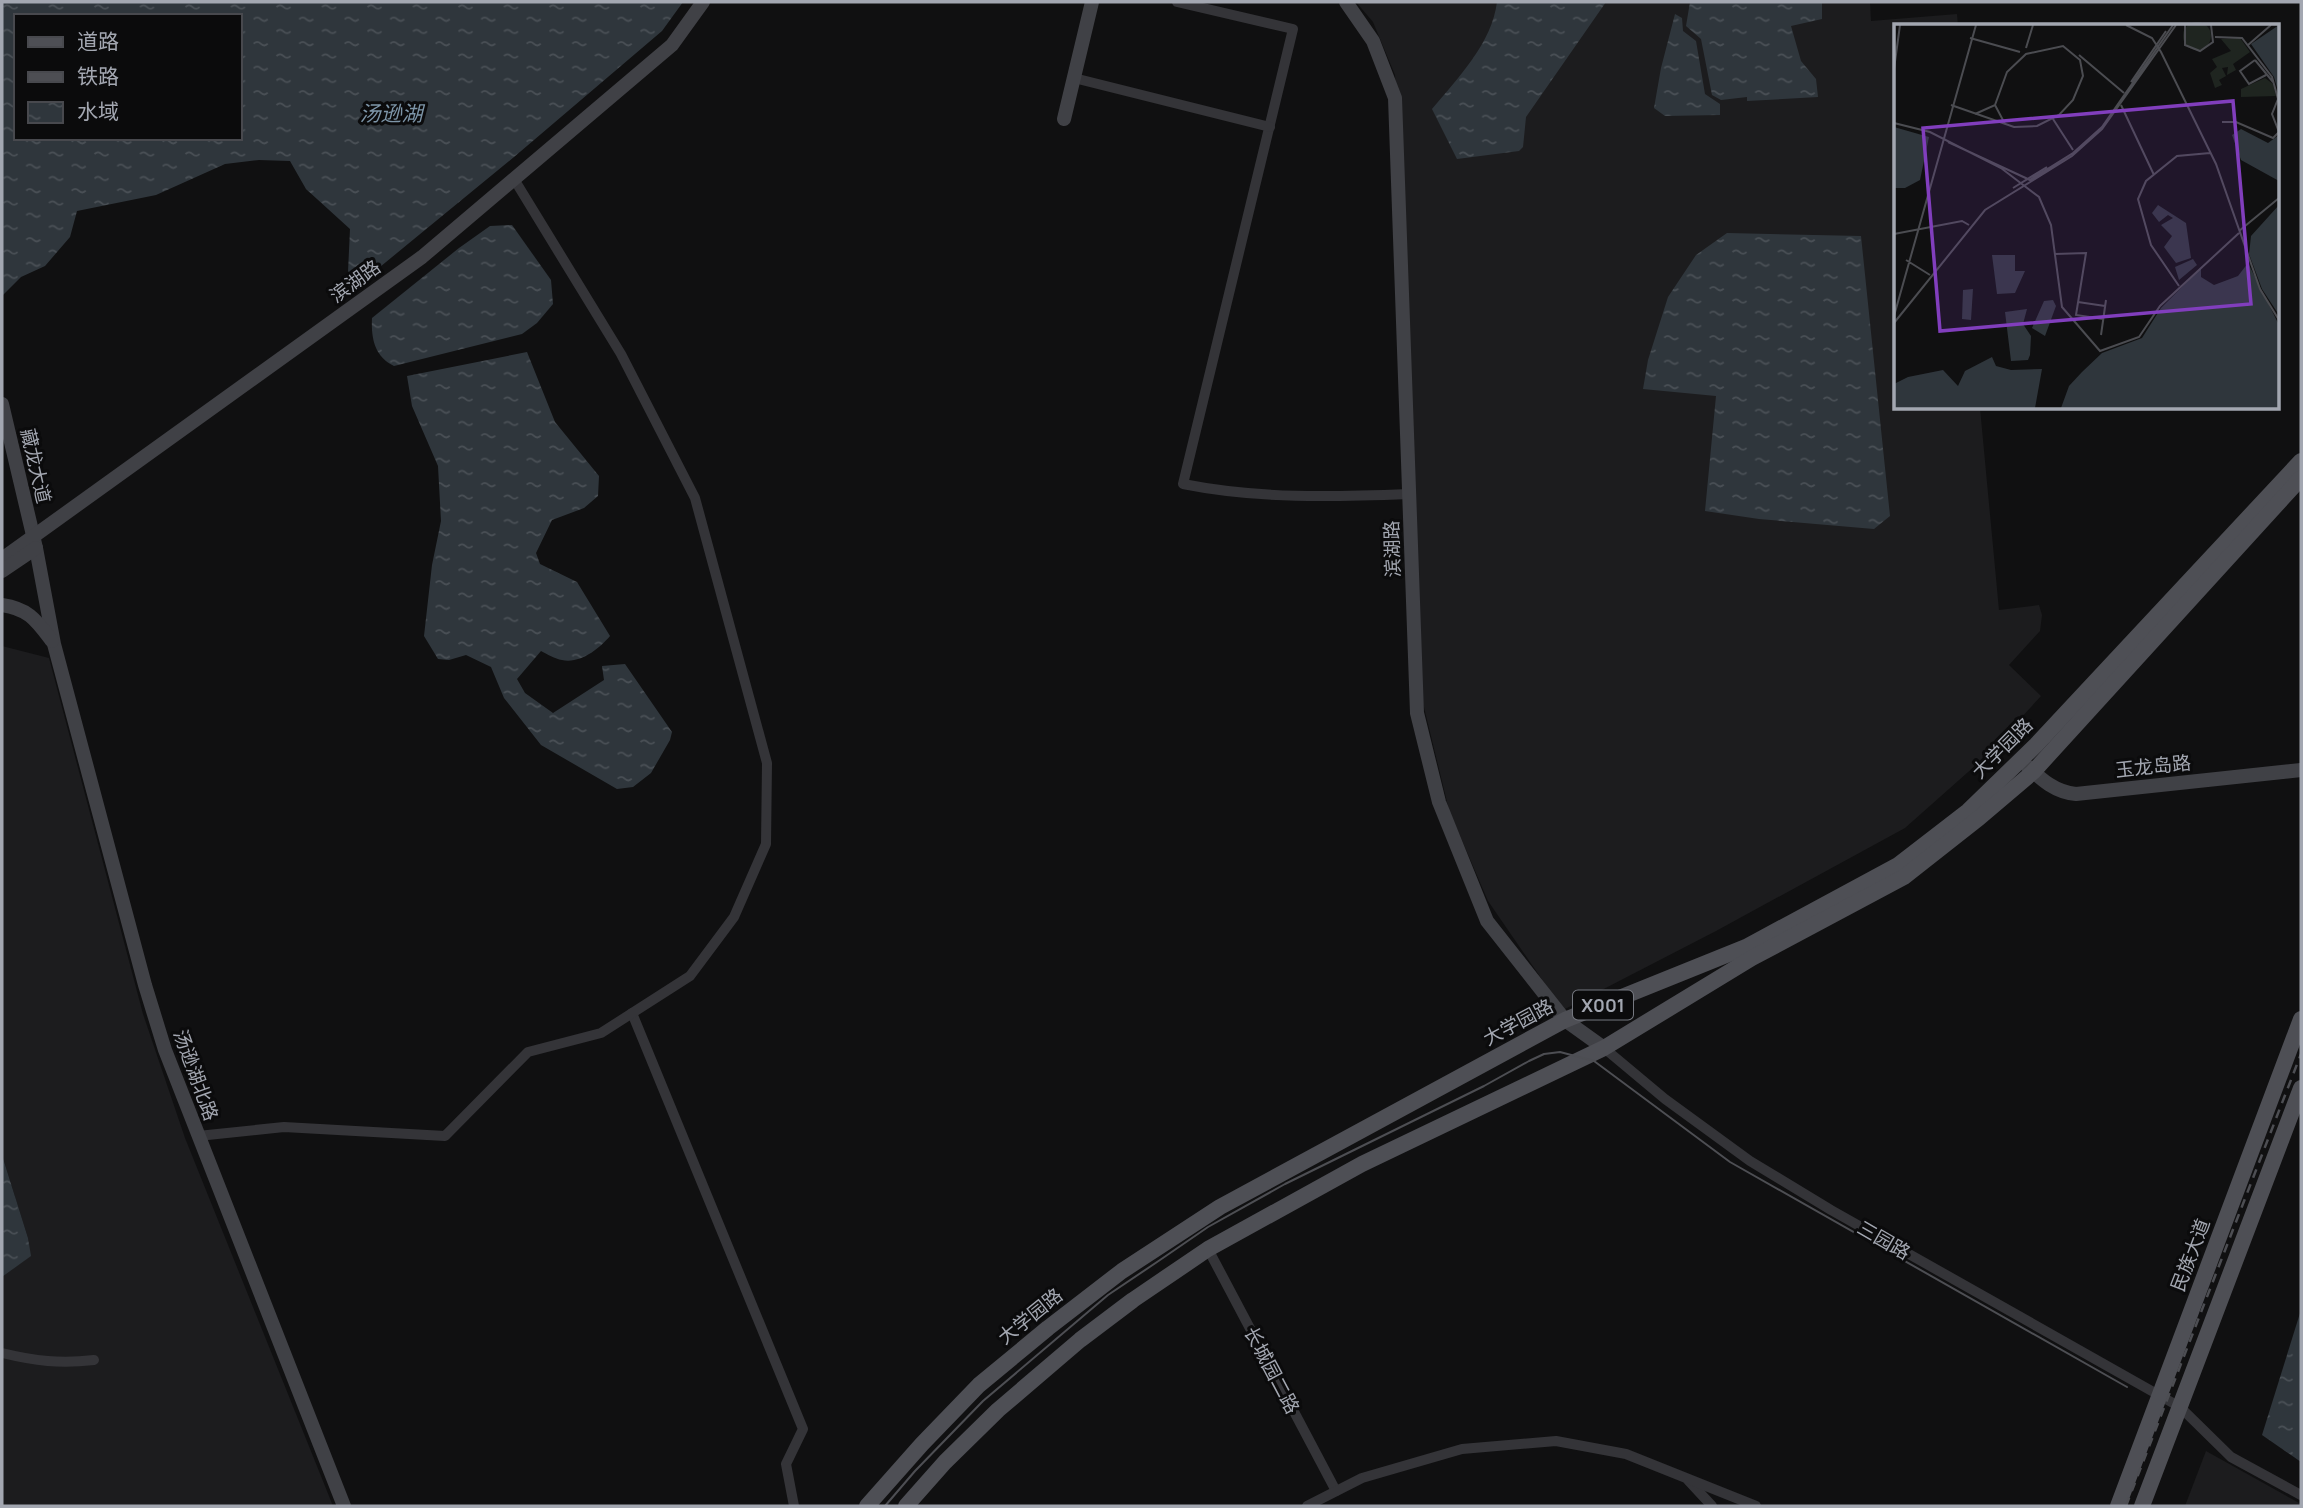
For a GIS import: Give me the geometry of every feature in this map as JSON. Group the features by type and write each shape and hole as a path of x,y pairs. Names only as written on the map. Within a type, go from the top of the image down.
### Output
{"main road":[{"name":"大学园路","path":"867,1506 979,1385 1122,1271 1220,1207 1565,1020 1746,947 1898,865 1968,811 2021,760 2301,461"},
{"name":"大学园路","path":"906,1506 998,1409 1090,1332 1208,1248 1362,1164 1604,1048 1752,958 1903,877 2033,772 2301,478"},
{"name":"民族大道","path":"2118,1506 2301,1018"},
{"path":"2142,1506 2301,1088"}],"street":[{"name":"滨湖路","path":"2,571 35,542 422,257 672,45 703,2"},
{"path":"1064,119 1092,2"},
{"path":"1177,2 1293,29 1183,484 1222,492 1317,497 1409,494"},
{"name":"滨湖路","path":"1346,2 1373,41 1395,98 1417,712 1439,802 1488,920 1565,1020 1604,1048"},
{"path":"1074,78 1270,127"},
{"path":"198,1136 284,1127 445,1136 528,1052 601,1033 690,976 734,917 766,844 767,763 695,498 621,354 514,179"},
{"name":"藏龙大道","path":"2,404 35,542"},
{"name":"滨湖路","path":"2,559 35,542"},
{"name":"汤逊湖北路","path":"35,542 54,644 145,985 165,1050 344,1506"},
{"name":"汤逊湖北路","path":"2,605 15,607 34,616 54,644"},
{"name":"玉龙岛路","path":"2021,760 2062,793 2076,794 2301,770"},
{"path":"632,1013 803,1429 786,1464 794,1506"},
{"name":"三园路","path":"1604,1048 1665,1099 1750,1161 1831,1210 2180,1407 2231,1457 2301,1495"},
{"name":"长城园二路","path":"1208,1248 1336,1492"},
{"path":"2,1353 25,1359 62,1363 94,1360"},
{"path":"1307,1506 1362,1478 1462,1449 1556,1441 1626,1454 1756,1506"},
{"path":"1686,1478 1712,1506"}],"shaded area":[{"path":"1356,2 1870,2 1871,21 1957,14 1958,24 1894,24 1894,410 1980,410 1999,610 2039,605 2042,615 2040,631 2009,665 2041,696 1985,757 1905,828 1716,931 1563,1010 1488,901 1449,810 1421,695 1407,280 1395,75 1373,22"},
{"path":"2,646 49,658 143,1014 185,1138 333,1506 2,1506 2,1277 30,1256 28,1238 2,1155"},
{"path":"2206,1451 2301,1504 2301,1506 2185,1506"}],"water":[{"name":"汤逊湖","path":"2,2 683,2 662,31 347,294 350,229 306,189 290,161 259,160 225,164 156,195 77,211 70,237 45,266 21,277 2,296"},
{"path":"1497,2 1606,2 1526,117 1523,147 1519,151 1457,159 1432,109 1481,46 1494,17"},
{"path":"1690,2 1822,2 1822,19 1791,26 1801,61 1816,79 1818,97 1747,101 1747,97 1721,100 1712,95 1701,39 1686,26"},
{"path":"1675,14 1682,18 1683,31 1696,41 1705,94 1720,104 1720,115 1665,116 1654,108"},
{"path":"512,225 551,280 553,304 537,323 522,334 394,366 387,362 375,346 372,318 490,226"},
{"path":"1727,233 1861,236 1890,516 1874,529 1759,519 1705,511 1716,396 1643,389 1648,360 1668,297 1696,255"},
{"path":"527,352 555,422 599,476 598,496 584,508 552,520 536,553 540,564 577,582 610,636 595,650 576,660 559,659 541,651 517,679 525,693 553,713 604,680 602,666 625,664 672,732 651,773 633,787 617,789 541,745 504,698 491,667 466,655 449,660 438,659 424,636 432,565 441,521 438,466 412,406 407,376"},
{"path":"2,1155 31,1256 2,1277"},
{"path":"2301,1310 2301,1462 2262,1435"}],"tram line":[{"path":"885,1506 983,1401 1108,1295 1208,1227 1285,1184 1529,1061 1544,1054 1560,1052 1594,1061 1730,1162 2127,1387"}],"railway":[{"path":"2126,1506 2301,1054"}]}
